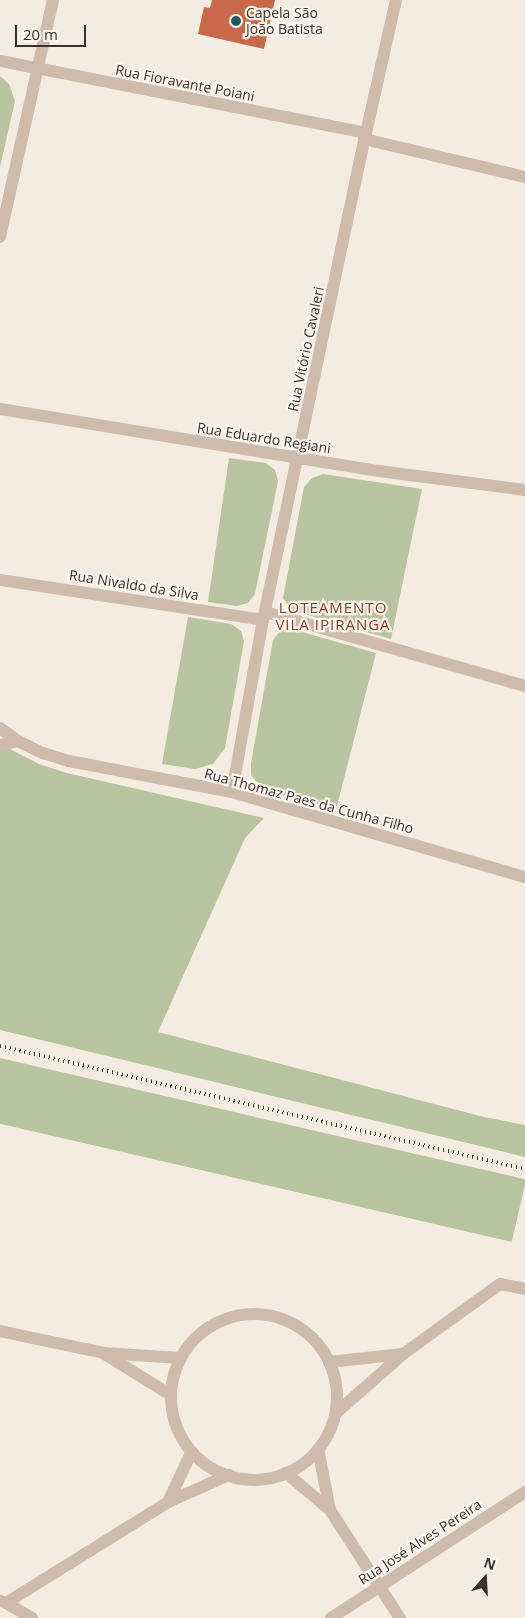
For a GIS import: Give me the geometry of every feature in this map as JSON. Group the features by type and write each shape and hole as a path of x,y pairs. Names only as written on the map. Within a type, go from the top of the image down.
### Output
{"street":[{"path":"0,237 53,0"},
{"name":"Rua Vitório Cavaleri","path":"232,792 264,616 299,458 365,136 396,0"},
{"name":"Rua Fioravante Poiani","path":"0,61 365,136 525,177"},
{"name":"Rua Eduardo Regiani","path":"0,410 379,471 525,490"},
{"name":"Rua Nivaldo da Silva","path":"0,580 264,616 525,686"},
{"name":"Rua Thomaz Paes da Cunha Filho","path":"0,728 18,741 69,761 232,792 525,877"},
{"path":"0,745 18,741"},
{"path":"336,1413 403,1354 500,1284 525,1289"},
{"path":"256,1314 286,1320 300,1328 317,1343 329,1362 336,1386 336,1413 326,1438 318,1449 308,1459 286,1473 258,1479 229,1475 215,1469 192,1452 176,1425 171,1395 173,1380 180,1358 188,1345 212,1325 226,1319 256,1314"},
{"path":"0,1331 104,1353 180,1358"},
{"path":"104,1353 171,1395"},
{"path":"329,1362 403,1354"},
{"path":"318,1449 330,1510"},
{"path":"168,1502 192,1452"},
{"path":"286,1473 330,1510 400,1618"},
{"path":"32,1618 3,1602 168,1502 229,1475"},
{"name":"Rua José Alves Pereira","path":"331,1618 525,1492"}],"green space":[{"path":"0,76 9,84 15,101 0,167"},
{"path":"229,458 266,463 275,470 278,481 255,594 248,603 237,606 208,602"},
{"path":"323,474 422,489 391,639 294,611 283,598 304,487 312,478"},
{"path":"188,617 231,624 241,631 244,641 225,748 213,764 195,769 162,764"},
{"path":"291,629 376,653 336,810 262,789 251,775 251,763 273,640 280,631"},
{"path":"0,744 39,764 67,773 264,818 245,838 158,1032 484,1117 525,1125 525,1157 0,1030"},
{"path":"0,1058 525,1179 512,1242 0,1124"}],"building":[{"name":"Capela São João Batista","path":"212,0 275,0 264,49 198,34 204,7 210,8"}],"railway":[{"path":"0,1046 525,1169"}],"place":[{"name":"Capela São João Batista","path":"236,21"}],"district":[{"name":"LOTEAMENTO VILA IPIRANGA","path":"333,616"}]}
